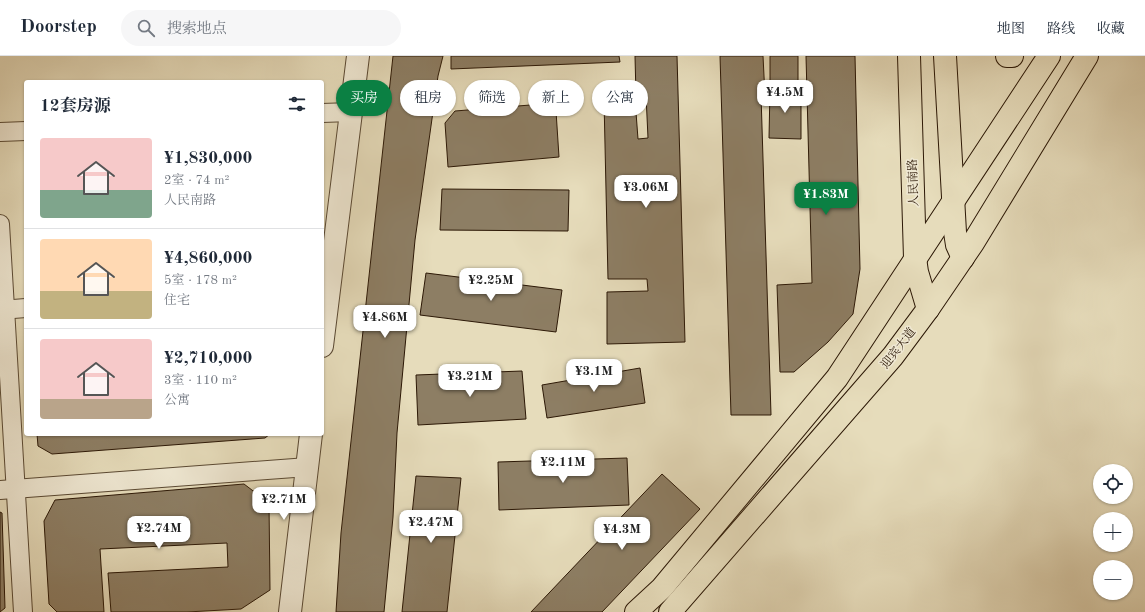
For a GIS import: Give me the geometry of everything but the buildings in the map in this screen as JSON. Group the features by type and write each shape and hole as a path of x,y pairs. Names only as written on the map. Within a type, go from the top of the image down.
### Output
{"main road":[{"name":"人民南路","path":"909,56 915,258 917,272 928,309"},
{"path":"945,56 953,202 957,245 963,258"},
{"path":"1007,56 1012,56"},
{"path":"636,612 662,588 837,378 1049,56"},
{"name":"迎宾大道","path":"670,612 893,356 963,258 1087,56"}],"street":[{"path":"355,80 358,56"},
{"path":"324,113 336,113"},
{"path":"324,316 326,287 350,116"},
{"path":"0,132 24,131"},
{"path":"0,224 8,489 23,612"},
{"path":"3,310 24,308"},
{"path":"290,612 312,436"},
{"path":"8,489 308,467"}]}
